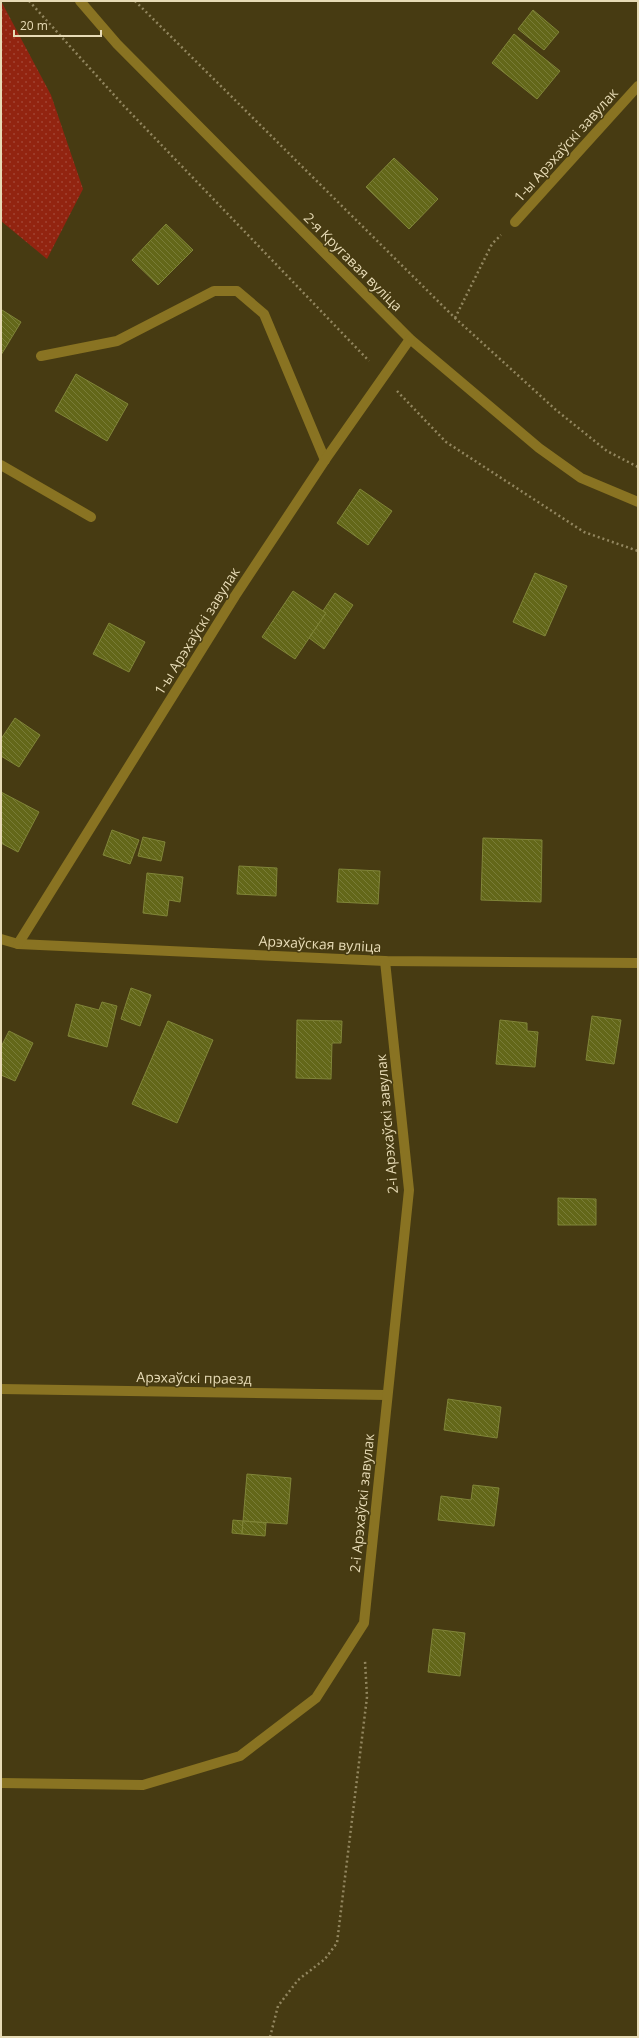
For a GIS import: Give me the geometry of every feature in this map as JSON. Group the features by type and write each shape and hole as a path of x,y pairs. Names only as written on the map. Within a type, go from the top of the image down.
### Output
{"street":[{"name":"2-я Кругавая вуліца","path":"80,1 117,44 410,339 539,448 581,478 638,502"},
{"name":"1-ы Арэхаўскі завулак","path":"515,222 638,86"},
{"path":"41,356 117,341 214,291 237,291 264,314 325,460"},
{"name":"1-ы Арэхаўскі завулак","path":"18,944 235,596 325,460 410,339"},
{"path":"1,465 90,517"},
{"name":"Арэхаўская вуліца","path":"1,939 18,944 384,961 638,963"},
{"name":"2-і Арэхаўскі завулак","path":"1,1783 143,1785 240,1756 316,1698 364,1623 409,1190 384,961"},
{"name":"Арэхаўскі праезд","path":"1,1389 387,1395"}],"path":[{"path":"29,1 124,106 446,442 584,532 638,551"},
{"path":"135,1 455,318 556,410 606,451 638,467"},
{"path":"455,318 492,244 515,222"},
{"path":"270,2037 278,2006 298,1980 325,1959 337,1943 367,1697 365,1660"}],"shaded area":[{"path":"1,1 51,95 83,189 47,259 1,221"}],"building":[{"path":"533,10 559,32 544,50 518,29"},
{"path":"514,34 560,71 537,99 492,63"},
{"path":"394,158 438,199 409,229 366,187"},
{"path":"166,224 193,250 158,285 132,260"},
{"path":"2,310 21,322 1,355 1,311"},
{"path":"76,374 128,404 107,441 55,411"},
{"path":"360,489 392,511 368,545 337,523"},
{"path":"535,573 567,586 545,636 513,622"},
{"path":"293,591 326,613 295,659 262,637"},
{"path":"335,593 353,605 324,649 309,638 326,613 323,611"},
{"path":"109,623 145,642 129,672 93,654"},
{"path":"15,718 40,735 19,767 1,756 1,739"},
{"path":"1,792 39,812 18,852 1,843"},
{"path":"112,830 139,840 130,864 103,855"},
{"path":"143,837 165,842 161,861 138,856"},
{"path":"483,838 542,840 541,902 481,900"},
{"path":"239,866 277,868 276,896 237,894"},
{"path":"339,869 380,871 378,904 337,902"},
{"path":"147,873 183,877 180,902 169,900 167,916 143,913"},
{"path":"131,988 151,995 140,1026 121,1019"},
{"path":"102,1002 117,1006 107,1047 68,1036 76,1004 99,1010"},
{"path":"592,1016 621,1020 614,1064 586,1060"},
{"path":"297,1020 342,1021 341,1043 332,1043 331,1079 296,1078"},
{"path":"500,1020 527,1023 527,1031 538,1032 535,1067 496,1064"},
{"path":"168,1021 213,1040 177,1123 132,1104"},
{"path":"9,1031 33,1043 15,1081 1,1075 1,1047"},
{"path":"558,1198 596,1199 596,1225 558,1225"},
{"path":"448,1399 501,1407 497,1438 444,1430"},
{"path":"247,1474 291,1478 287,1524 243,1521"},
{"path":"473,1485 499,1488 494,1526 438,1520 441,1496 471,1500"},
{"path":"233,1520 243,1521 242,1534 232,1533"},
{"path":"243,1521 266,1523 265,1536 242,1534"},
{"path":"433,1629 465,1633 460,1676 428,1672"}]}
